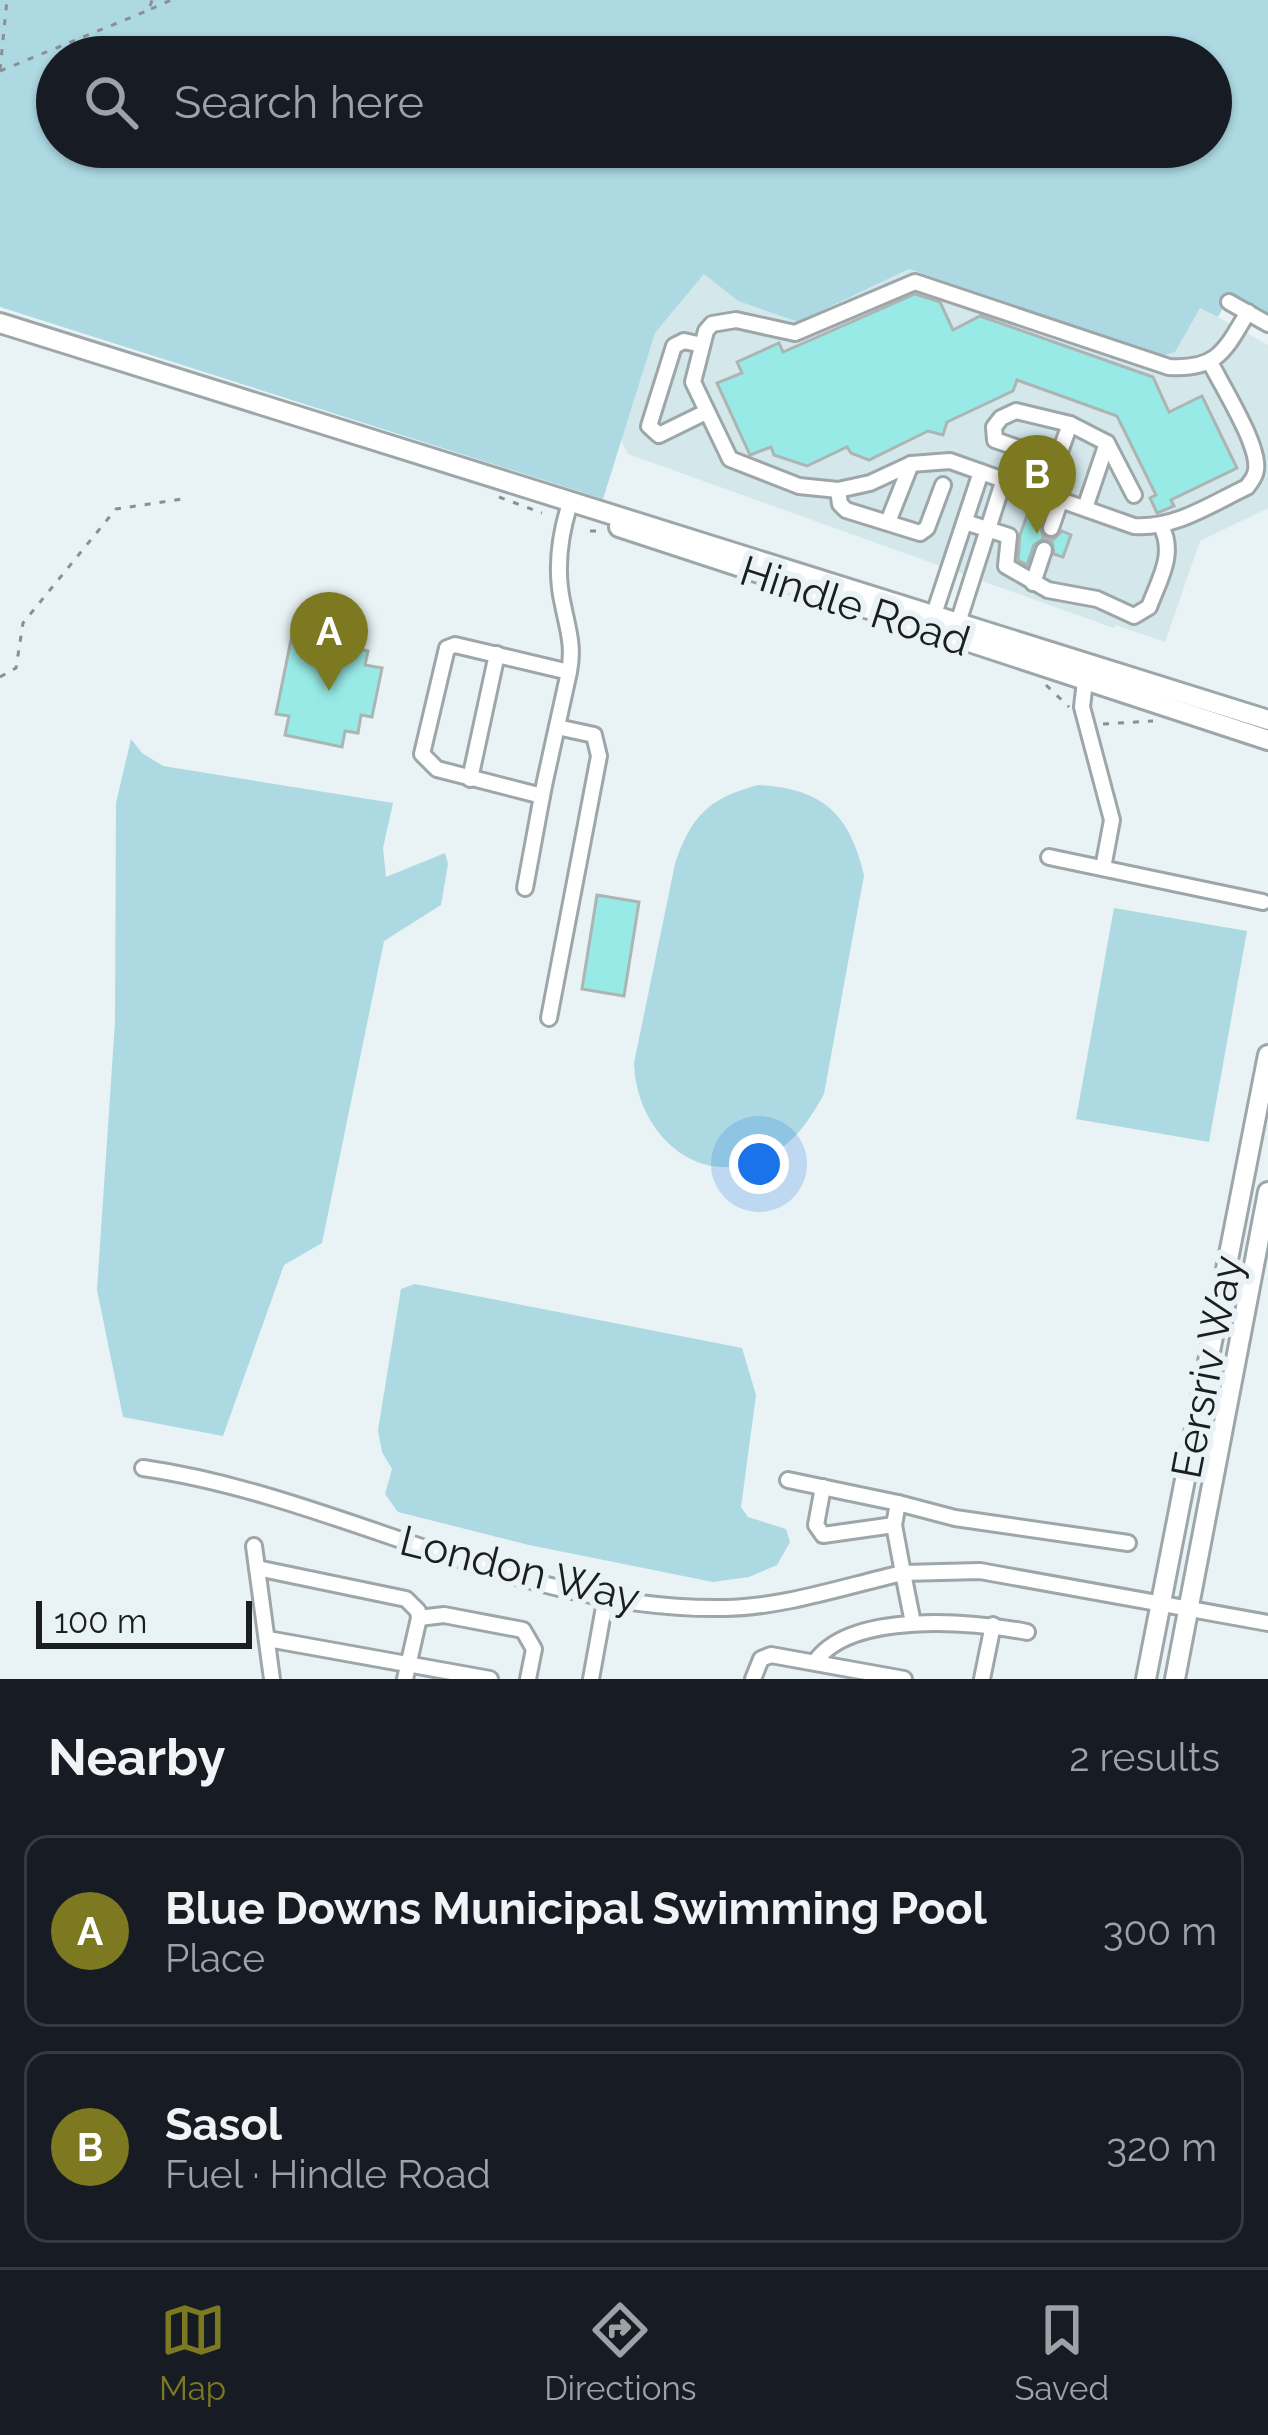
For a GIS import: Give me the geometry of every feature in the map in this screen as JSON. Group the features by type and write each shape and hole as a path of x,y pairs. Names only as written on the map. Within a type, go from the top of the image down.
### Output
{"main road":[{"name":"Hindle Road","path":"0,323 956,630 1268,720"},
{"name":"Hindle Road","path":"956,630 1085,681 1268,740"},
{"name":"Eersriv Way","path":"1146,1679 1268,1055"},
{"name":"Eersriv Way","path":"1175,1679 1268,1192"}],"street":[{"path":"1210,362 1253,450 1255,477 1246,487 1161,526 1135,526 950,461 911,464 870,483 838,490 799,487 730,459 694,382 706,332 724,320 795,333 915,282 1154,365 1189,368 1210,362 1228,345 1247,312"},
{"path":"1229,302 1268,324"},
{"path":"702,345 684,341 674,346 650,427 659,435 706,412"},
{"path":"1057,461 995,440 994,427 1000,418 1016,411 1070,424 1108,443 1135,495"},
{"path":"1051,528 1057,461 1070,424"},
{"path":"1085,508 1108,443"},
{"path":"888,523 911,464"},
{"path":"932,622 981,472"},
{"path":"956,630 1004,479"},
{"path":"838,490 843,508 924,532 943,484"},
{"path":"526,889 569,672 572,635 560,583 560,550 569,505"},
{"path":"965,523 1009,536 1006,566 1033,583 1075,593 1129,615 1149,608 1167,559 1167,538 1161,526"},
{"path":"1033,583 1044,550"},
{"path":"542,796 436,769 422,754 448,648 454,645 569,672"},
{"path":"470,779 497,654"},
{"path":"1085,681 1082,706 1112,820 1103,868"},
{"path":"549,1018 599,756 594,735 557,727"},
{"path":"1049,856 1263,902"},
{"name":"London Way","path":"143,1468 213,1481 479,1568 606,1597 696,1608 756,1606 902,1566 980,1571 1268,1623"},
{"path":"788,1480 955,1518 1128,1543"},
{"path":"823,1487 816,1527 823,1535 894,1525"},
{"path":"898,1503 894,1525 913,1623"},
{"path":"254,1546 272,1679"},
{"path":"257,1568 400,1595 418,1614 523,1630 534,1648 528,1679"},
{"path":"592,1679 606,1597"},
{"path":"406,1672 418,1614"},
{"path":"815,1663 836,1641 913,1623 993,1625 1027,1632"},
{"path":"982,1679 993,1625"},
{"path":"268,1639 406,1672 490,1679"},
{"path":"753,1679 761,1659 771,1654 904,1679"}],"path":[{"path":"7,0 0,71 36,56"},
{"path":"149,10 152,0"},
{"path":"85,36 171,0"},
{"path":"0,677 16,668 23,623 116,508 182,500"}],"shaded area":[{"path":"0,0 1268,0 1268,316 1230,294 1218,317 1200,308 1175,352 1159,357 909,269 798,322 738,301 704,274 655,333 603,499 0,307"},
{"path":"909,269 1159,357 1175,352 1200,307 1268,345 1268,508 1200,541 1165,642 1114,628 628,454 621,440 655,333 704,274 738,301 798,322"},
{"path":"131,739 142,753 163,766 393,803 383,848 386,877 445,853 448,864 441,905 384,941 322,1243 284,1265 223,1436 123,1417 97,1290 115,1022 116,803"},
{"path":"758,785 799,792 829,808 850,835 864,875 824,1094 801,1130 778,1151 742,1165 718,1167 695,1161 659,1133 637,1088 634,1063 681,847 704,811"},
{"path":"1114,908 1247,931 1209,1142 1076,1119"},
{"path":"415,1284 742,1348 756,1395 741,1507 748,1517 786,1529 790,1542 777,1565 749,1577 713,1582 529,1545 398,1512 385,1494 392,1469 382,1452 378,1430 401,1289"}],"building":[{"path":"915,294 940,302 953,330 980,316 1153,377 1169,412 1202,396 1237,468 1171,500 1174,506 1157,513 1150,498 1156,495 1117,416 1017,380 1013,391 947,422 943,435 928,431 869,460 847,447 807,466 774,455 771,447 750,455 717,383 742,373 737,362 779,343 783,352"},
{"path":"1032,502 1046,507 1040,525 1043,536 1054,539 1062,531 1071,535 1063,557 1054,554 1052,542 1043,539 1034,545 1027,565 1018,560 1020,535"},
{"path":"309,627 356,636 354,648 368,651 365,665 382,668 372,717 361,715 358,733 345,731 342,747 285,735 289,716 276,714 292,635 307,637"},
{"path":"597,895 639,902 624,996 582,989"}],"place":[{"name":"Sasol","path":"1037,534"},
{"name":"Blue Downs Municipal Swimming Pool","path":"329,691"}]}
